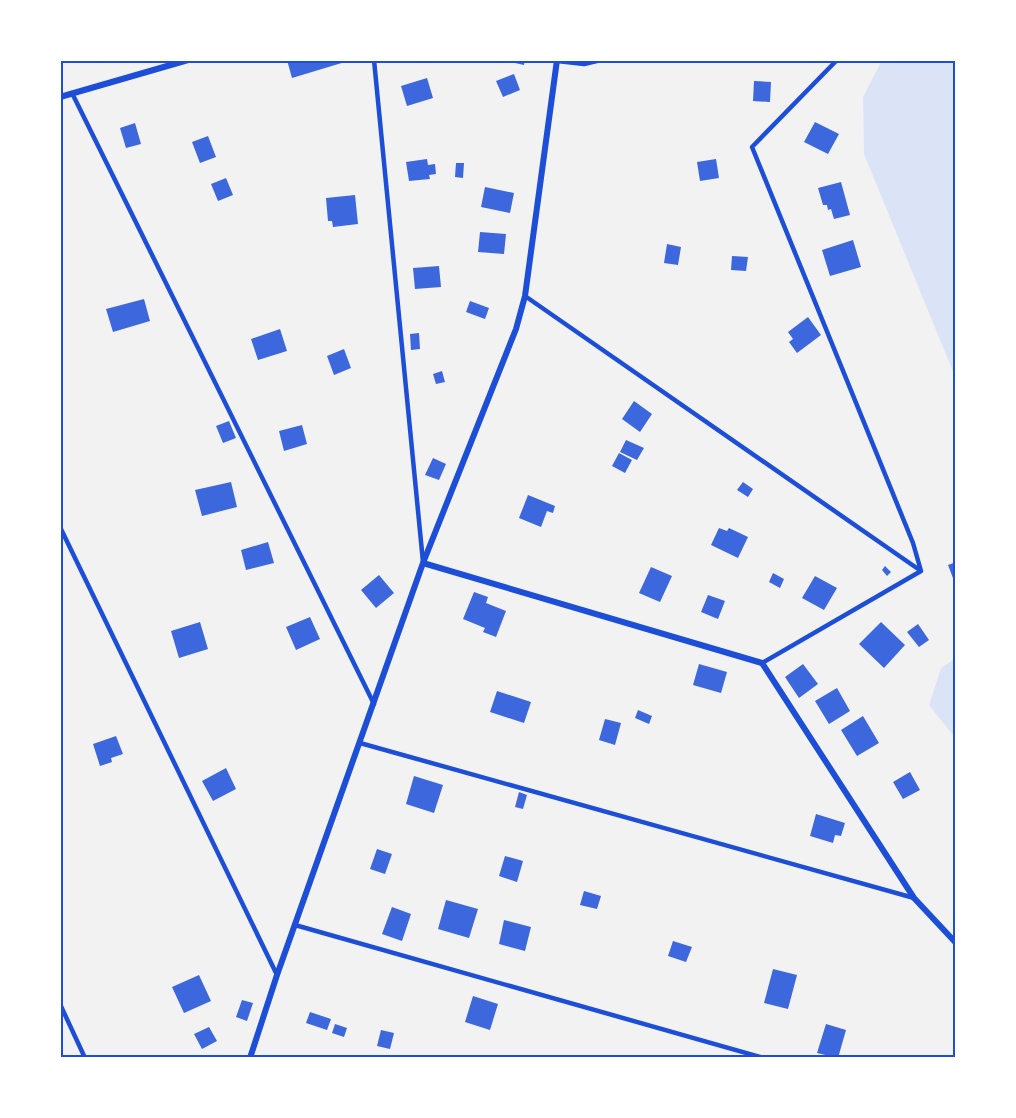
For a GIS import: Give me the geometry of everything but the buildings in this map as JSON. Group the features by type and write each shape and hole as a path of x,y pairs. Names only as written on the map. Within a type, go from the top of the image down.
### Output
{"street":[{"path":"60,97 188,60"},
{"path":"250,1058 277,975 423,563 516,329 525,296 557,61"},
{"path":"423,563 762,663 914,898 956,943"}],"lane":[{"path":"374,60 423,563"},
{"path":"557,61 584,64 601,60"},
{"path":"837,60 752,147 913,543 921,571"},
{"path":"72,93 374,704"},
{"path":"525,296 921,571"},
{"path":"60,527 277,975"},
{"path":"762,663 921,571"},
{"path":"360,743 914,898"},
{"path":"295,926 764,1058"},
{"path":"60,1004 84,1058"}],"shaded area":[{"path":"882,60 956,60 956,379 864,154 863,97"},
{"path":"956,658 956,739 929,705 941,668"}]}
